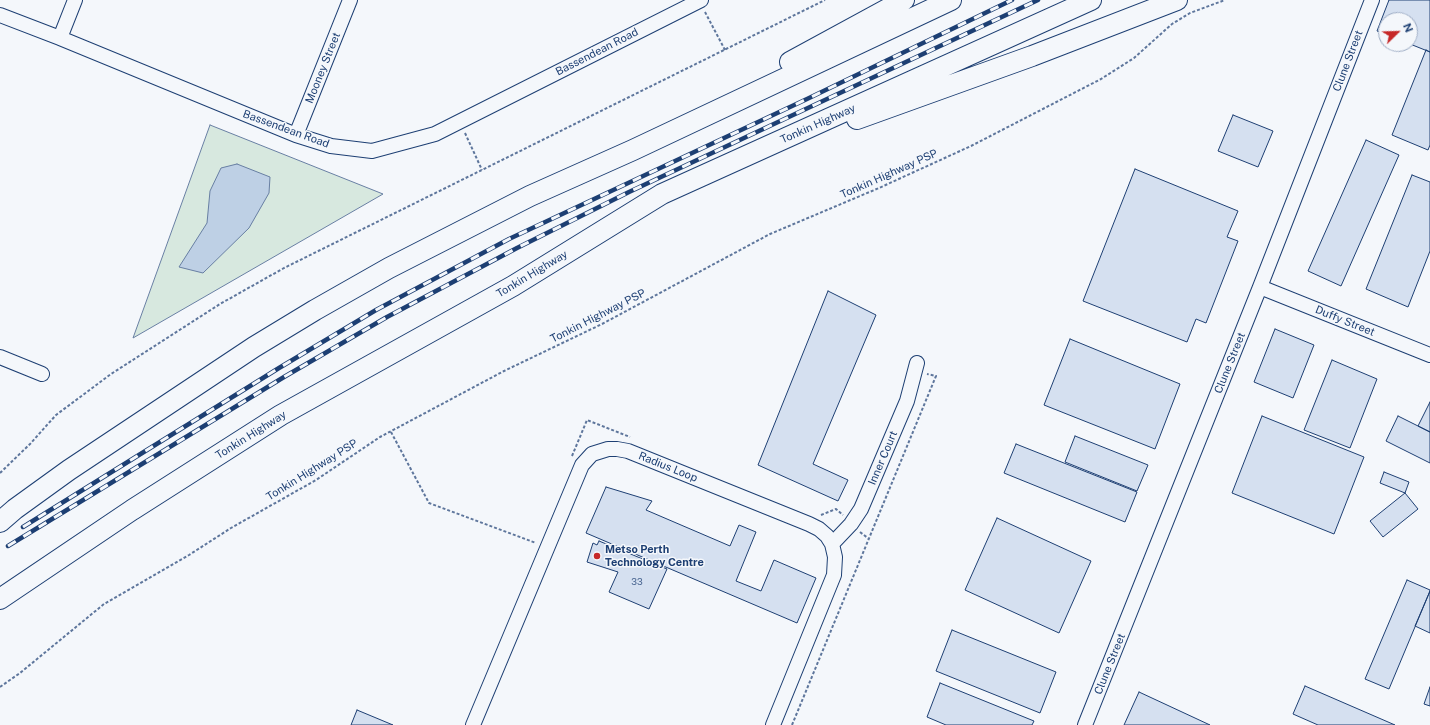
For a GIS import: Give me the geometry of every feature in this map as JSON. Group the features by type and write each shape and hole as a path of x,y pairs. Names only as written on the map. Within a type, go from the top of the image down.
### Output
{"highway":[{"path":"633,150 904,0"},
{"path":"0,522 15,509 63,474 254,347 389,268 530,196 633,150 951,0"},
{"name":"Tonkin Highway","path":"0,599 132,510 281,415 513,286 662,194 1091,0"},
{"path":"513,286 679,200 828,130 1032,56 1178,0"}],"street":[{"path":"60,38 75,0"},
{"name":"Mooney Street","path":"296,135 350,0"},
{"name":"Bassendean Road","path":"0,15 60,38 296,135 331,146 372,151 435,134 700,0"},
{"name":"Clune Street","path":"1085,725 1260,287 1372,0"},
{"name":"Duffy Street","path":"1260,287 1430,355"},
{"path":"0,357 42,374"},
{"name":"Inner Court","path":"832,544 852,524 861,509 907,401 916,366"},
{"name":"Radius Loop","path":"473,725 573,483 582,465 592,454 608,449 628,451 809,524 819,529 827,536 832,544"},
{"path":"773,725 834,576 835,557 832,544"}],"path":[{"path":"700,0 725,50"},
{"path":"0,473 30,444 56,415 111,374 220,304 284,268 825,0"},
{"name":"Tonkin Highway PSP","path":"0,687 20,673 104,604 189,555 231,528 316,480 390,432 504,371 602,324 770,234 879,188 971,146 1101,79 1134,58 1172,24 1190,13 1225,0"},
{"path":"460,122 482,170"},
{"path":"792,725 936,376 916,366"},
{"path":"572,456 587,420 631,438"},
{"path":"390,432 429,503 536,542 533,550"},
{"path":"815,512 822,515 836,509"}],"shaded area":[{"path":"210,125 383,194 133,338"}],"water":[{"path":"237,164 270,177 269,193 249,228 203,273 179,267 207,223 210,191 221,168"}],"building":[{"path":"1389,0 1430,0 1430,52 1418,47 1418,12 1384,12"},
{"path":"1426,50 1430,52 1430,145 1428,150 1392,135"},
{"path":"1233,115 1273,131 1258,167 1218,151"},
{"path":"1366,140 1399,155 1341,286 1308,271"},
{"path":"1135,169 1238,211 1227,237 1238,241 1206,323 1196,319 1187,342 1083,301"},
{"path":"1412,175 1430,182 1430,251 1408,307 1366,289"},
{"path":"828,291 876,315 813,464 848,480 838,501 758,465"},
{"path":"1275,329 1314,345 1293,398 1254,382"},
{"path":"1070,339 1180,384 1155,449 1044,405"},
{"path":"1332,360 1377,379 1350,448 1304,430"},
{"path":"1430,402 1430,432 1418,426"},
{"path":"1262,416 1364,457 1334,534 1232,493"},
{"path":"1398,416 1430,432 1430,463 1386,441"},
{"path":"1075,436 1148,465 1137,491 1065,462"},
{"path":"1016,444 1137,492 1125,522 1004,473"},
{"path":"1384,472 1409,482 1405,493 1380,483"},
{"path":"606,487 652,501 646,510 730,546 739,525 756,532 736,581 761,591 774,560 816,578 797,623 586,533"},
{"path":"1405,493 1418,509 1383,537 1370,521"},
{"path":"997,518 1091,561 1059,633 965,590"},
{"path":"599,541 667,569 649,609 609,592 618,572 587,562 593,543 597,545"},
{"path":"1407,580 1430,591 1389,689 1365,679"},
{"path":"1430,591 1430,633 1415,626"},
{"path":"952,630 1056,672 1040,713 936,671"},
{"path":"940,683 1034,721 1032,725 946,725 927,717"},
{"path":"1305,686 1395,725 1318,725 1293,714"},
{"path":"1430,687 1430,706 1424,704"},
{"path":"1139,692 1210,725 1124,725"},
{"path":"357,710 393,725 351,725"}],"railway":[{"path":"23,527 279,368 376,310 509,239 807,99 1012,0"},
{"path":"8,546 284,377 387,317 517,248 629,192 1038,0"}],"place":[{"name":"Metso Perth Technology Centre","path":"597,556"}]}
